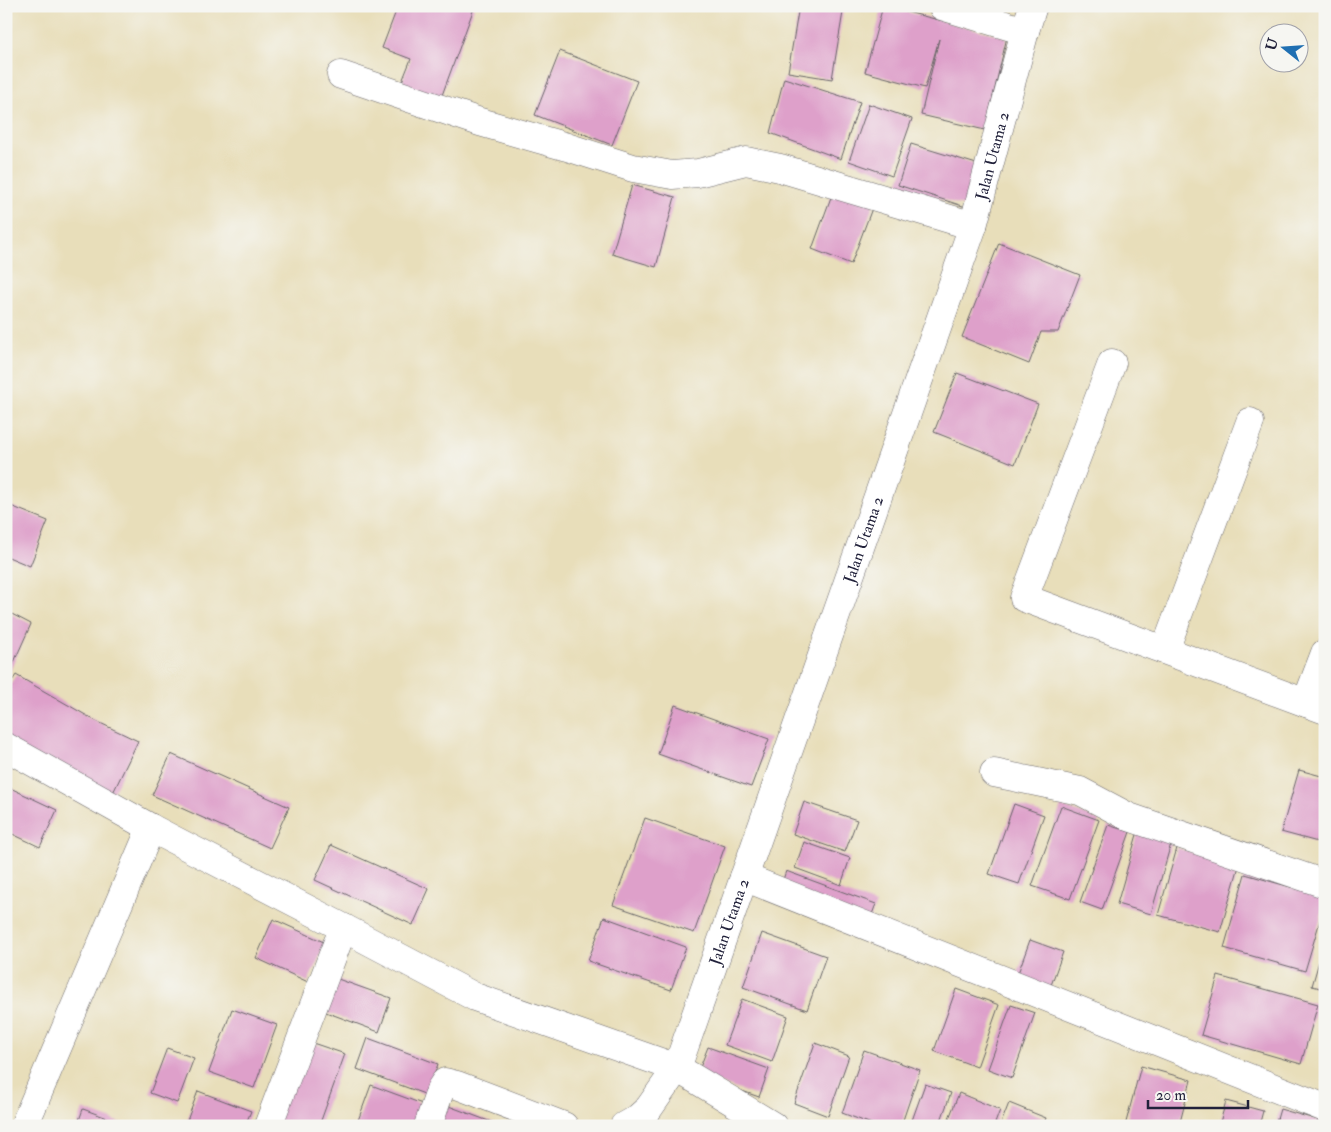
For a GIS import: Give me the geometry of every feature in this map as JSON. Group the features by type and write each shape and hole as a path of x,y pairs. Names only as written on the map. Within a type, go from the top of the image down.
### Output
{"street":[{"path":"942,6 1029,19"},
{"name":"Jalan Utama 2","path":"624,1126 638,1118 649,1108 677,1068 973,226 1029,19"},
{"path":"341,75 480,122 633,168 672,175 698,173 746,161 780,168 973,226"},
{"path":"1112,363 1024,598 1315,707 1325,653"},
{"path":"1164,650 1250,422"},
{"path":"6,747 151,828 475,997 677,1068 773,1126"},
{"path":"994,773 1080,791 1128,817 1325,884"},
{"path":"24,1126 151,828"},
{"path":"744,877 1325,1108"},
{"path":"268,1126 344,928"},
{"path":"428,1126 441,1088 445,1082 564,1126"}],"building":[{"path":"398,6 471,6 474,8 441,98 401,84 411,59 382,48"},
{"path":"799,6 844,6 832,79 788,72"},
{"path":"883,6 1007,37 985,130 921,115 939,39 925,88 865,72"},
{"path":"560,51 637,81 612,145 535,115"},
{"path":"784,78 860,102 841,159 770,133"},
{"path":"869,104 912,119 892,176 849,161"},
{"path":"911,144 983,166 969,208 898,185"},
{"path":"632,185 675,197 656,267 612,254"},
{"path":"834,189 874,203 851,264 812,249"},
{"path":"999,243 1080,275 1058,332 1041,332 1029,364 962,337"},
{"path":"957,373 1038,404 1015,464 934,432"},
{"path":"6,504 48,521 30,566 6,556"},
{"path":"6,611 31,624 6,680"},
{"path":"16,675 96,721 138,741 110,799 6,741 6,690"},
{"path":"675,705 769,739 751,787 658,754"},
{"path":"171,754 289,807 270,848 152,795"},
{"path":"1299,770 1325,777 1325,844 1281,832"},
{"path":"6,786 57,810 40,847 6,831"},
{"path":"804,802 857,820 845,852 793,834"},
{"path":"1014,804 1044,815 1019,884 989,874"},
{"path":"1061,806 1099,820 1070,899 1032,886"},
{"path":"645,818 725,846 694,933 613,905"},
{"path":"1108,825 1130,832 1102,910 1080,902"},
{"path":"1138,831 1172,840 1151,914 1117,904"},
{"path":"804,842 850,858 841,885 795,868"},
{"path":"331,845 429,889 413,925 315,880"},
{"path":"1177,848 1239,866 1220,932 1158,915"},
{"path":"786,871 876,904 869,922 780,888"},
{"path":"1245,874 1325,897 1325,904 1305,971 1224,948"},
{"path":"604,917 686,947 671,990 588,961"},
{"path":"273,919 326,943 308,982 256,958"},
{"path":"762,933 826,956 807,1010 743,987"},
{"path":"1030,940 1063,952 1050,988 1017,976"},
{"path":"1325,944 1325,989 1312,986"},
{"path":"1218,976 1318,1004 1301,1064 1201,1035"},
{"path":"335,978 391,998 379,1032 323,1011"},
{"path":"956,989 999,1005 977,1067 934,1051"},
{"path":"742,999 788,1016 772,1062 725,1045"},
{"path":"1011,1005 1035,1013 1012,1078 988,1069"},
{"path":"232,1009 277,1025 254,1088 209,1072"},
{"path":"368,1038 438,1064 427,1095 357,1069"},
{"path":"304,1040 345,1054 319,1126 273,1126"},
{"path":"815,1043 849,1056 828,1116 794,1103"},
{"path":"708,1047 769,1069 759,1097 697,1075"},
{"path":"167,1048 194,1058 177,1103 150,1093"},
{"path":"864,1050 920,1070 901,1126 877,1126 842,1113"},
{"path":"1141,1066 1191,1080 1179,1126 1125,1126"},
{"path":"925,1084 951,1093 939,1126 910,1126"},
{"path":"371,1085 425,1105 417,1126 356,1126"},
{"path":"198,1091 251,1111 245,1126 185,1126"},
{"path":"959,1093 1000,1110 994,1126 946,1126"},
{"path":"1226,1101 1263,1111 1259,1126 1219,1126"},
{"path":"1009,1103 1046,1118 1043,1126 1000,1126"},
{"path":"446,1105 502,1126 438,1126"},
{"path":"83,1109 129,1126 77,1126"},
{"path":"1280,1109 1325,1122 1325,1126 1275,1126"}]}
